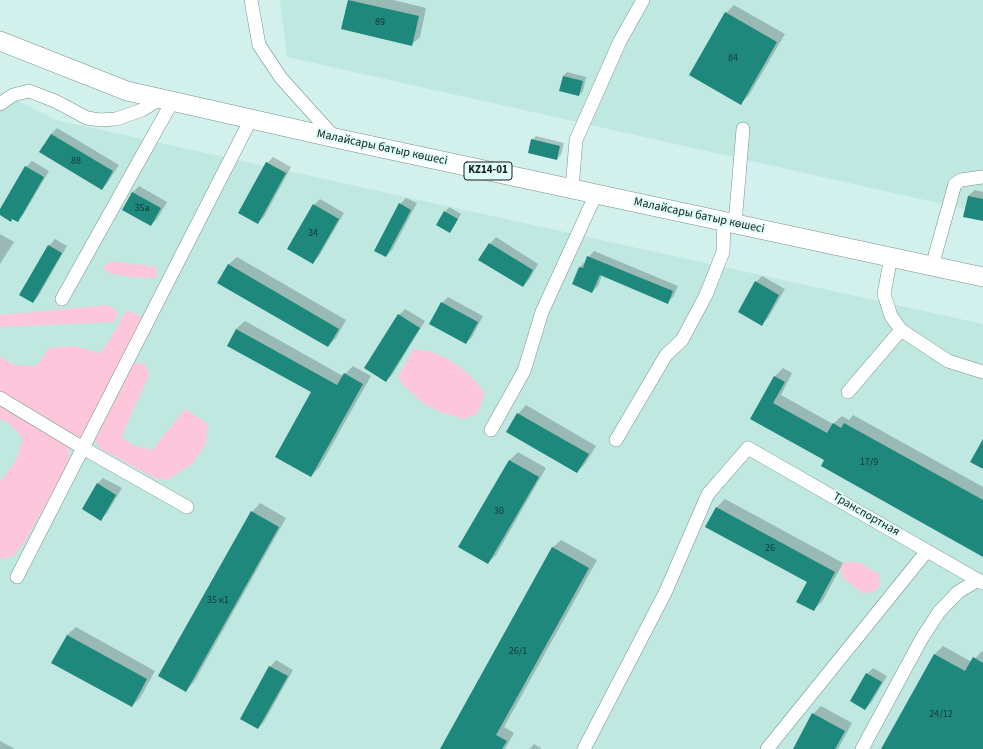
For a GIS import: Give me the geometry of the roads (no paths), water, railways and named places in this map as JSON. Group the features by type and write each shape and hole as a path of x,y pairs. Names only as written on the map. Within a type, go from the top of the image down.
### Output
{"highway":[{"name":"Малайсары батыр көшесі","path":"0,41 127,91 335,138 983,276"}],"street":[{"path":"251,0 259,45 281,78 335,138"},
{"path":"572,189 576,140 620,41 643,0"},
{"path":"0,104 13,95 29,91 55,101 87,118 100,120 116,119 166,100"},
{"path":"62,299 166,100"},
{"path":"17,577 251,119"},
{"path":"616,440 666,355 682,340 706,295 723,252 730,222 743,129"},
{"path":"932,266 955,184 961,180 983,177"},
{"path":"491,430 524,371 542,312 596,194"},
{"path":"890,257 884,294 891,316 901,330 948,361 983,372"},
{"path":"848,392 901,330"},
{"path":"0,398 83,448 187,507"},
{"name":"Транспортная","path":"584,749 665,593 708,494 748,448 981,582"},
{"path":"767,749 927,551"},
{"path":"862,749 922,638 939,612 958,592 981,582"}]}
